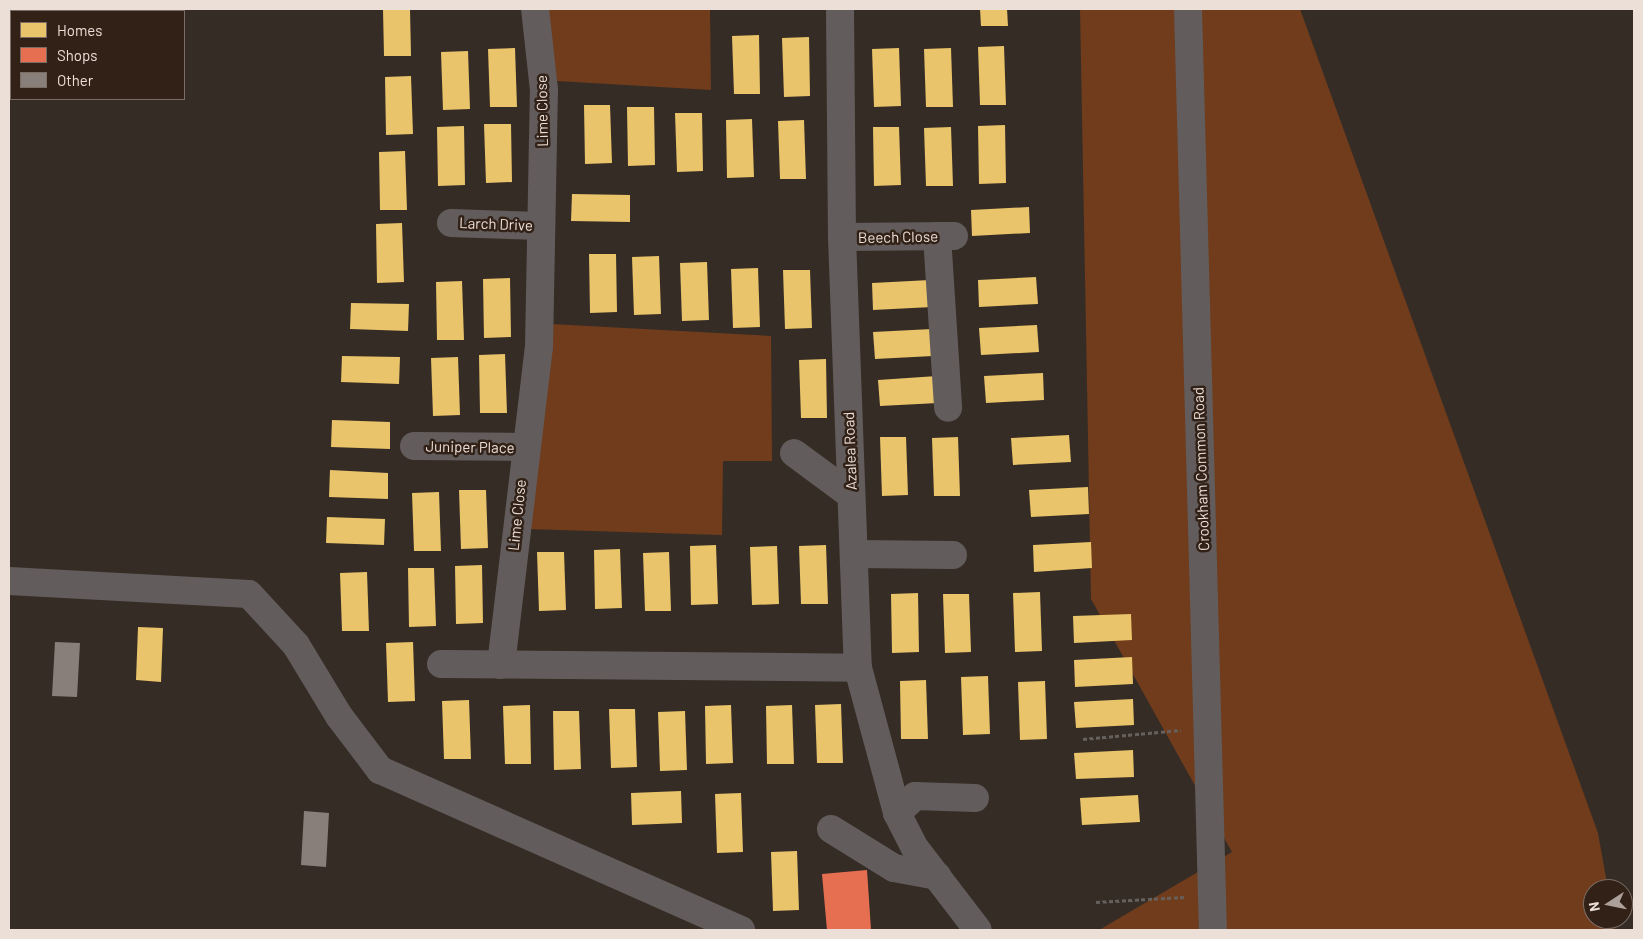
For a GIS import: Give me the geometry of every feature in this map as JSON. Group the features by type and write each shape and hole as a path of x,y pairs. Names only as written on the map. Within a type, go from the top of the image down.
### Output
{"street":[{"name":"Lime Close","path":"501,665 525,447 539,346 544,90 535,9"},
{"name":"Azalea Road","path":"840,9 842,237 858,668 897,813 937,876 978,930"},
{"name":"Crookham Common Road","path":"1188,9 1213,930"},
{"name":"Larch Drive","path":"451,223 541,226"},
{"name":"Beech Close","path":"842,237 945,236 948,408"},
{"name":"Juniper Place","path":"414,446 525,447"},
{"path":"794,453 851,495"},
{"path":"854,554 953,554"},
{"path":"9,581 249,594 296,645 339,716 380,770 741,930"},
{"path":"441,664 858,668"},
{"path":"897,813 915,796 975,798"},
{"path":"831,829 894,868 937,876"}],"path":[{"path":"1083,739 1209,728"},
{"path":"1096,902 1212,895"}],"shaded area":[{"path":"547,9 710,9 711,90 557,81"},
{"path":"1080,9 1300,9 1598,833 1606,879 1583,879 1583,929 1615,930 1099,930 1232,852 1091,599"},
{"path":"551,324 771,336 772,461 723,461 722,535 527,529"}],"building: Homes":[{"path":"383,9 410,9 411,56 384,56"},
{"path":"980,9 1007,9 1008,26 981,26"},
{"path":"759,35 760,94 734,94 732,36"},
{"path":"809,37 810,96 784,97 782,38"},
{"path":"1004,46 1006,105 980,105 978,47"},
{"path":"515,48 517,107 490,107 488,49"},
{"path":"899,48 901,106 874,107 872,49"},
{"path":"951,48 953,107 926,107 924,49"},
{"path":"468,51 470,109 443,110 441,52"},
{"path":"411,76 413,134 386,135 385,77"},
{"path":"584,105 610,105 612,163 585,164"},
{"path":"627,107 654,107 655,165 628,166"},
{"path":"675,113 702,113 703,171 677,172"},
{"path":"752,119 754,177 727,178 726,120"},
{"path":"804,120 806,179 780,179 778,121"},
{"path":"484,124 511,124 512,182 486,183"},
{"path":"1005,125 1006,183 979,184 978,126"},
{"path":"464,126 465,185 438,186 437,127"},
{"path":"873,127 899,127 901,185 874,186"},
{"path":"951,127 953,186 926,186 924,128"},
{"path":"405,151 407,210 380,210 379,152"},
{"path":"572,194 630,195 630,222 571,221"},
{"path":"1029,207 1030,233 972,236 971,210"},
{"path":"402,223 404,282 377,283 376,224"},
{"path":"589,254 616,254 617,312 590,313"},
{"path":"659,256 661,314 634,315 632,257"},
{"path":"707,262 709,320 682,321 680,263"},
{"path":"758,268 760,327 733,328 731,269"},
{"path":"783,270 810,270 812,328 785,329"},
{"path":"1036,277 1038,304 979,307 978,280"},
{"path":"510,278 511,337 484,338 483,279"},
{"path":"930,280 932,307 873,310 872,283"},
{"path":"462,281 464,340 437,340 436,282"},
{"path":"351,303 409,304 408,331 350,329"},
{"path":"1037,325 1039,352 981,355 979,328"},
{"path":"932,329 933,356 875,359 873,332"},
{"path":"505,354 507,413 480,413 479,355"},
{"path":"342,356 400,357 399,384 341,382"},
{"path":"458,357 460,415 433,416 431,358"},
{"path":"826,359 827,418 801,418 799,360"},
{"path":"1043,373 1044,400 986,403 984,376"},
{"path":"937,376 938,403 880,406 878,380"},
{"path":"332,420 390,422 390,449 331,447"},
{"path":"1069,435 1071,462 1013,465 1011,438"},
{"path":"880,437 906,437 908,495 882,496"},
{"path":"958,437 960,496 934,496 932,438"},
{"path":"330,470 388,473 388,499 329,497"},
{"path":"1088,487 1089,514 1031,517 1029,490"},
{"path":"459,490 486,490 488,548 461,549"},
{"path":"439,492 441,551 414,551 412,493"},
{"path":"327,517 385,519 384,545 326,543"},
{"path":"1091,542 1092,568 1034,572 1033,545"},
{"path":"716,545 718,604 691,605 690,546"},
{"path":"826,545 828,604 801,604 799,546"},
{"path":"777,546 779,604 752,605 750,547"},
{"path":"620,549 622,608 595,609 594,550"},
{"path":"537,552 564,552 566,610 539,611"},
{"path":"669,552 671,611 645,611 643,553"},
{"path":"482,565 483,623 456,624 455,566"},
{"path":"408,568 434,568 436,626 409,627"},
{"path":"367,572 369,631 342,631 340,573"},
{"path":"1040,592 1042,651 1015,652 1013,593"},
{"path":"918,593 919,652 892,653 891,594"},
{"path":"943,594 969,594 971,652 945,653"},
{"path":"1131,614 1132,640 1074,643 1073,616"},
{"path":"138,627 163,628 161,682 136,680"},
{"path":"413,642 415,701 388,702 386,643"},
{"path":"1132,657 1133,684 1075,687 1074,660"},
{"path":"988,676 990,734 963,735 961,677"},
{"path":"926,680 928,739 901,739 900,681"},
{"path":"1045,681 1047,739 1020,740 1018,682"},
{"path":"1133,699 1134,725 1076,728 1074,702"},
{"path":"469,700 471,759 444,759 442,701"},
{"path":"841,704 843,763 817,763 815,705"},
{"path":"530,705 531,764 505,764 503,706"},
{"path":"731,705 733,763 706,764 705,706"},
{"path":"792,705 794,764 767,764 766,706"},
{"path":"609,709 635,709 637,767 611,768"},
{"path":"553,711 579,711 581,769 554,770"},
{"path":"685,711 687,770 660,771 658,712"},
{"path":"1133,750 1134,777 1076,779 1074,753"},
{"path":"681,791 682,823 632,825 631,793"},
{"path":"741,793 743,852 717,853 715,794"},
{"path":"1138,795 1140,822 1082,825 1080,798"},
{"path":"797,851 799,910 773,911 771,852"}],"building: Shops":[{"path":"867,870 871,930 827,930 822,874"}],"building: Other":[{"path":"55,642 80,643 77,697 52,696"},
{"path":"304,811 329,813 326,867 301,865"}]}
